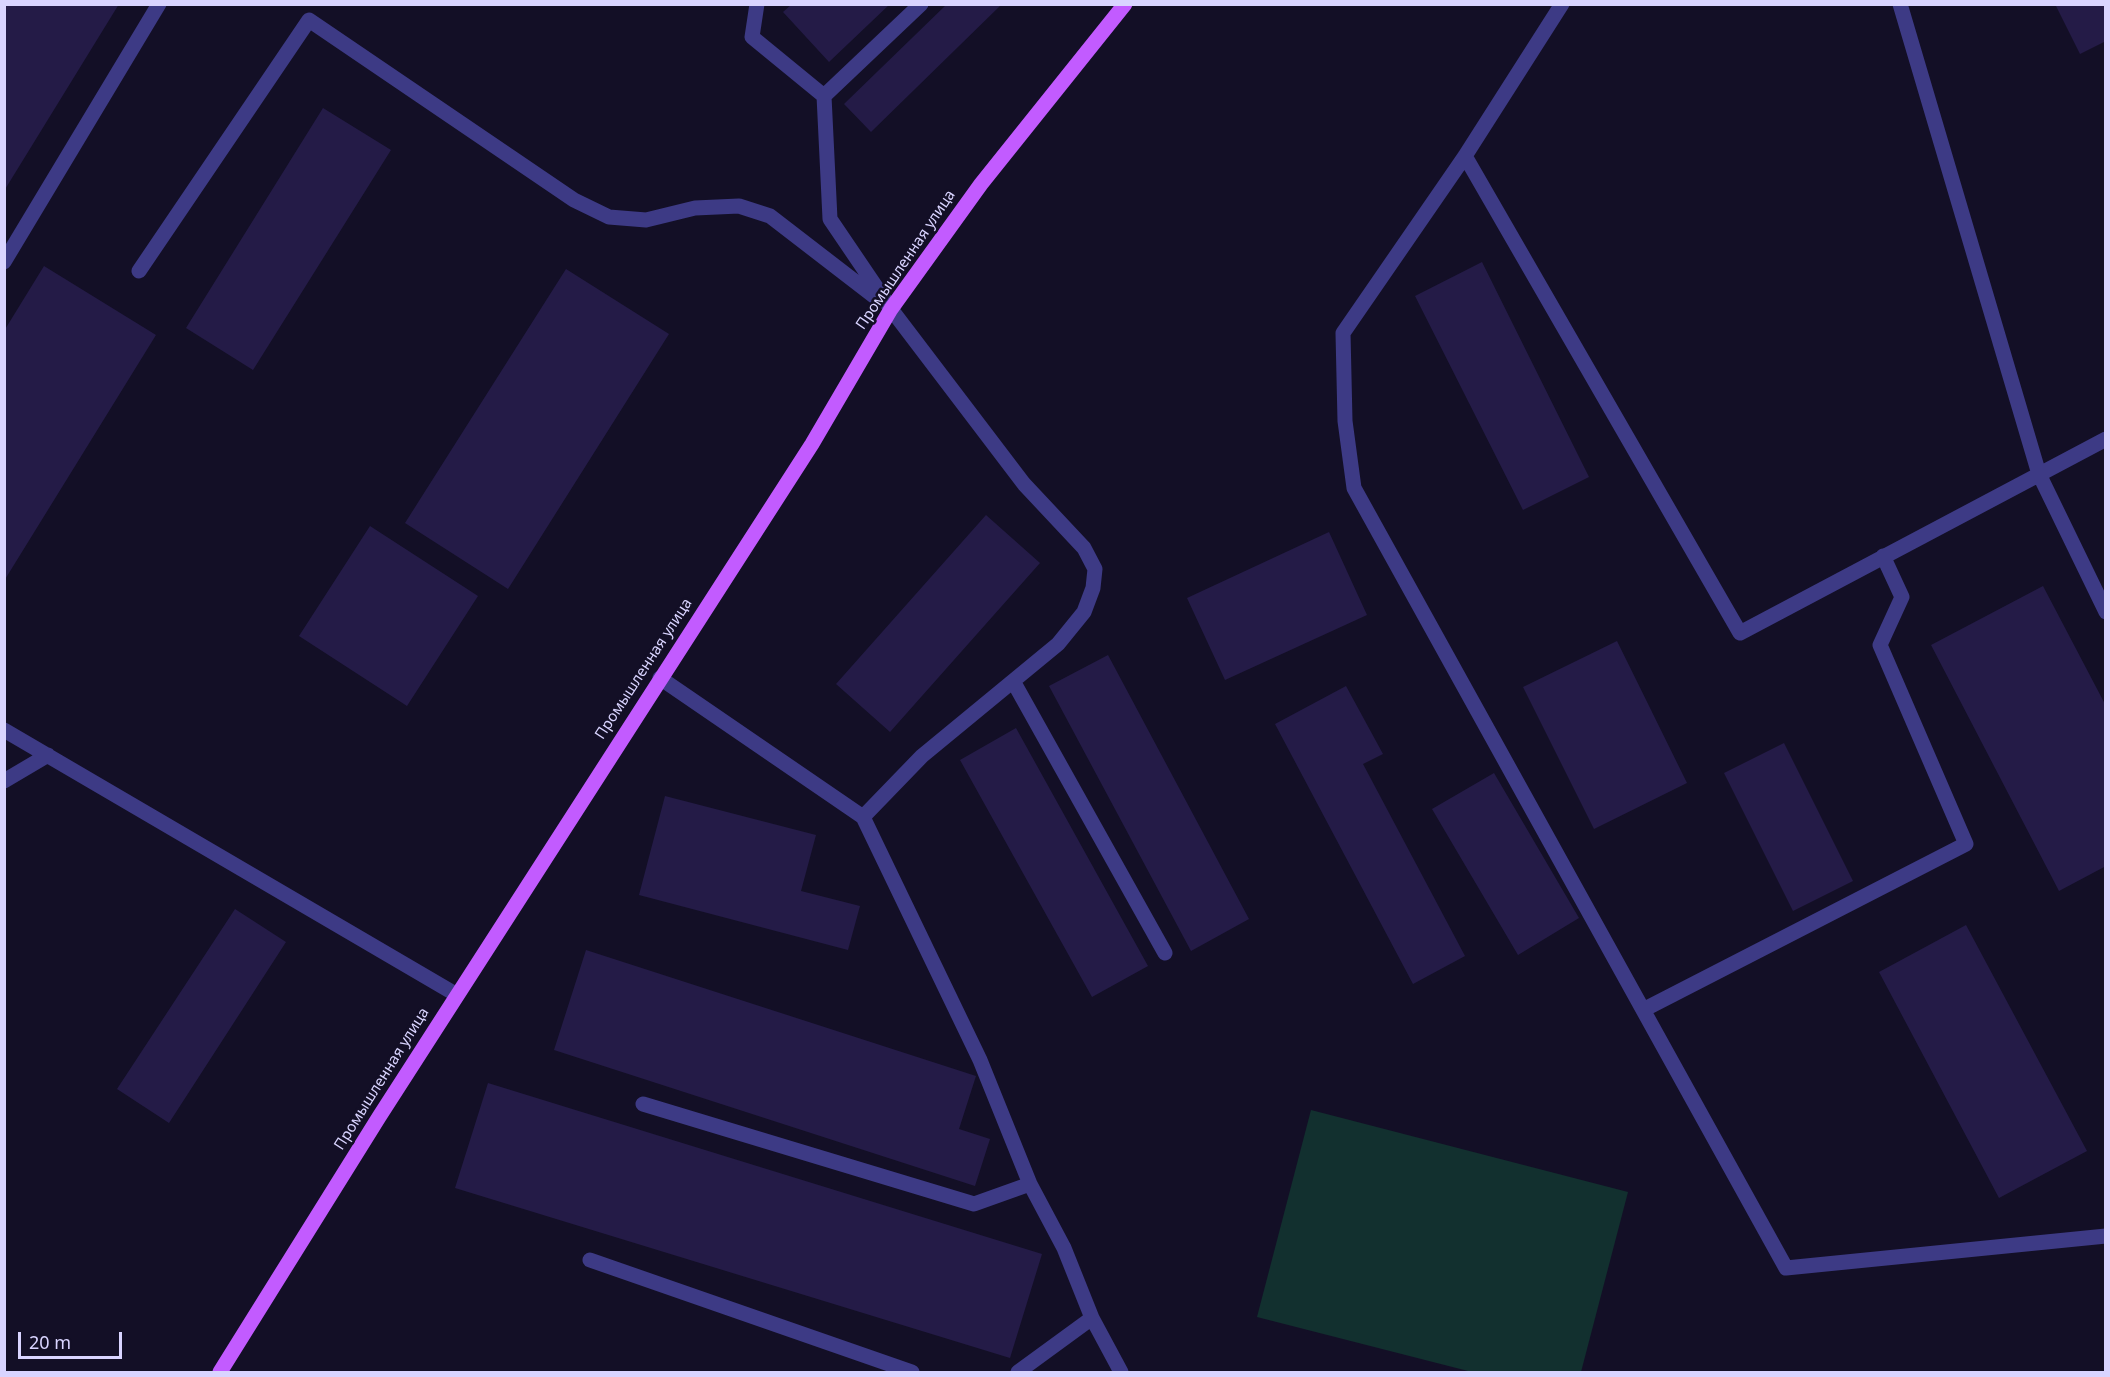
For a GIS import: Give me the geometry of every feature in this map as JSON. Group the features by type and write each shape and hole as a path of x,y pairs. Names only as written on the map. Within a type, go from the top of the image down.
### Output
{"main road":[{"name":"Промышленная улица","path":"220,1372 457,995 812,444 891,309 981,184 1125,4"}],"lane":[{"path":"4,261 159,4"},
{"path":"757,4 752,38 824,96 830,219 891,309 1024,484 1084,548 1095,569 1093,588 1084,612 1058,644 922,756 863,817"},
{"path":"824,96 921,4"},
{"path":"1562,4 1465,156 1343,333 1345,421 1354,488 1786,1268 2106,1236"},
{"path":"1900,4 2039,474 2106,612"},
{"path":"139,271 309,20 574,200 609,217 646,220 695,208 739,206 770,216 891,309"},
{"path":"1465,156 1740,633 2106,439"},
{"path":"1643,1010 1966,844 1880,645 1902,597 1884,556"},
{"path":"660,678 863,817 980,1060 1030,1184 1064,1248 1092,1318 1121,1372"},
{"path":"1013,681 1165,953"},
{"path":"4,730 457,995"},
{"path":"4,781 48,755"},
{"path":"643,1104 974,1204 1030,1184"},
{"path":"590,1260 912,1372"},
{"path":"1018,1372 1092,1318"}],"green space":[{"path":"1311,1110 1628,1192 1581,1372 1472,1372 1257,1317"}],"building":[{"path":"4,4 119,4 4,191"},
{"path":"792,4 890,4 829,62 783,12"},
{"path":"947,4 1002,4 871,132 844,104"},
{"path":"2055,4 2106,4 2106,41 2080,54"},
{"path":"323,108 391,150 253,370 186,328"},
{"path":"1482,262 1589,477 1523,510 1415,296"},
{"path":"44,266 156,335 4,581 4,331"},
{"path":"566,269 669,334 508,589 405,523"},
{"path":"986,515 1040,563 890,732 836,684"},
{"path":"370,526 478,596 407,706 299,636"},
{"path":"1329,532 1367,615 1225,680 1187,598"},
{"path":"2043,586 2106,706 2106,866 2059,891 1931,645"},
{"path":"1617,641 1687,783 1594,829 1523,687"},
{"path":"1108,655 1249,919 1191,951 1049,686"},
{"path":"1346,686 1383,754 1363,764 1465,956 1413,984 1275,724"},
{"path":"1016,728 1148,966 1092,997 960,760"},
{"path":"1784,743 1853,881 1793,911 1724,773"},
{"path":"1494,773 1579,918 1518,955 1432,809"},
{"path":"665,796 816,835 801,891 860,906 848,950 639,895"},
{"path":"235,909 286,942 169,1123 117,1089"},
{"path":"1966,925 2087,1151 1999,1198 1879,972"},
{"path":"586,950 976,1076 959,1129 990,1139 975,1186 554,1050"},
{"path":"488,1083 1042,1254 1010,1358 455,1188"}]}
